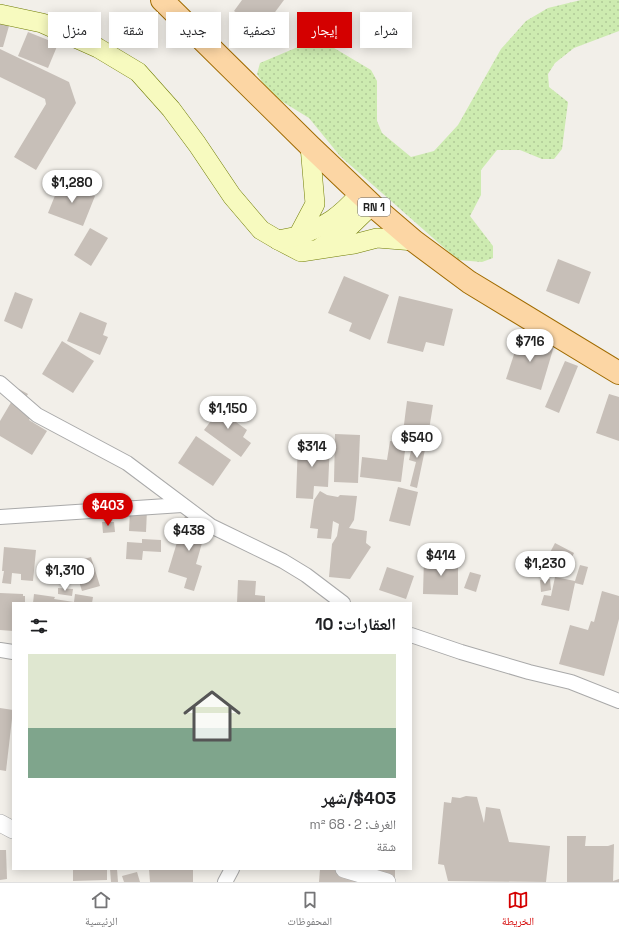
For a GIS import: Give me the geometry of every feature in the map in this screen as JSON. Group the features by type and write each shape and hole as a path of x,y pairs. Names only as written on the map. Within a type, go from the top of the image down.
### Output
{"main road":[{"name":"RN 1","path":"162,0 310,146 366,199 414,241 469,282 619,373"},
{"path":"0,14 42,23 98,48 138,72 172,109 237,202 261,230 278,240 301,252 354,244 377,238 414,241"},
{"path":"298,236 315,204 310,146"},
{"path":"278,240 298,236 328,223 366,199"},
{"path":"314,250 340,236 366,199"}],"street":[{"path":"0,383 37,415 127,463 210,526 283,561 306,575 342,602"},
{"path":"0,517 182,505"},
{"path":"412,635 469,654 571,682 619,701"},
{"path":"0,650 12,652"},
{"path":"0,823 12,829"},
{"path":"225,882 231,870"},
{"path":"347,870 387,882"}],"green space":[{"path":"581,0 619,0 619,31 574,48 555,63 548,74 549,87 568,102 562,149 554,159 542,159 520,150 497,150 481,170 481,195 470,216 493,246 493,258 482,262 458,260 340,156 309,118 270,94 257,74 260,63 297,47 334,48 371,70 377,81 377,121 382,133 411,157 434,151 458,125 501,49 526,21 548,8"}],"building":[{"path":"242,0 284,0 275,12 234,11"},
{"path":"0,16 11,19 3,47 0,47"},
{"path":"28,32 48,40 48,48 56,48 48,68 18,56"},
{"path":"0,49 69,82 76,103 36,170 14,157 46,104 45,99 0,77"},
{"path":"60,183 95,196 83,226 48,213"},
{"path":"90,228 108,238 91,266 74,255"},
{"path":"558,259 591,272 579,304 546,291"},
{"path":"344,276 389,295 370,340 349,331 352,323 328,313"},
{"path":"15,292 33,299 22,329 4,321"},
{"path":"399,296 453,309 444,346 426,342 423,352 387,343"},
{"path":"80,312 107,323 103,335 108,337 100,355 67,341"},
{"path":"520,336 554,346 541,390 506,379"},
{"path":"62,341 94,361 73,393 42,374"},
{"path":"565,361 578,366 559,413 545,407"},
{"path":"19,389 28,394 22,404 34,411 29,420 47,431 32,455 0,436 0,421"},
{"path":"609,394 619,397 619,441 596,433"},
{"path":"227,400 237,407 229,417 247,430 243,437 251,443 241,457 204,430"},
{"path":"407,401 433,405 428,436 403,432"},
{"path":"335,434 360,435 358,483 334,482"},
{"path":"196,436 231,460 213,486 178,463"},
{"path":"414,437 427,440 417,488 410,486 416,462 409,460"},
{"path":"390,441 406,443 401,482 360,477 362,457 387,460"},
{"path":"298,442 330,443 328,487 314,486 313,499 296,498"},
{"path":"398,487 418,492 410,526 389,521"},
{"path":"320,491 327,495 338,497 340,495 357,496 354,520 349,528 367,531 366,543 371,547 350,579 329,577 332,544 337,536 339,524 333,521 331,539 317,538 318,529 310,528 314,500"},
{"path":"130,509 147,510 146,532 129,531"},
{"path":"185,516 208,522 196,564 202,566 194,591 184,588 187,578 168,572"},
{"path":"102,522 114,522 115,532 103,533"},
{"path":"142,539 161,540 161,552 143,551 142,560 126,559 127,542 142,543"},
{"path":"555,543 574,553 566,570 546,560"},
{"path":"4,547 36,550 33,581 21,580 21,574 12,573 11,584 2,583 4,571 2,571"},
{"path":"91,557 100,586 82,591 73,562"},
{"path":"424,558 458,559 458,595 423,594"},
{"path":"580,565 588,567 583,585 575,583 569,611 541,605 544,595 551,596 555,577 575,581"},
{"path":"387,567 414,576 406,599 379,590"},
{"path":"470,572 481,575 476,592 464,588"},
{"path":"550,579 551,590 541,592 540,580"},
{"path":"238,580 256,581 255,595 265,596 265,602 237,602"},
{"path":"58,588 73,589 72,596 58,594"},
{"path":"602,591 619,596 619,619 604,676 559,664 570,625 588,630 591,621 594,622"},
{"path":"0,593 23,594 23,596 25,596 25,602 12,602 12,631 0,630"},
{"path":"34,594 74,602 33,602"},
{"path":"75,594 93,597 92,602 74,602"},
{"path":"0,708 12,710 12,719 6,771 0,770"},
{"path":"466,796 477,797 484,823 486,807 500,809 509,842 550,846 546,882 448,881 444,865 438,864 444,802 451,803 452,797 460,798"},
{"path":"567,836 586,836 585,846 608,846 614,844 613,881 619,879 619,882 567,882"},
{"path":"0,850 6,850 7,879 0,880"},
{"path":"73,870 107,870 107,880 73,881"},
{"path":"110,870 117,870 118,882 111,882"},
{"path":"149,870 193,870 193,882 150,882"},
{"path":"320,870 395,870 395,882 319,882"},
{"path":"137,872 140,882 124,882 122,876"}]}
